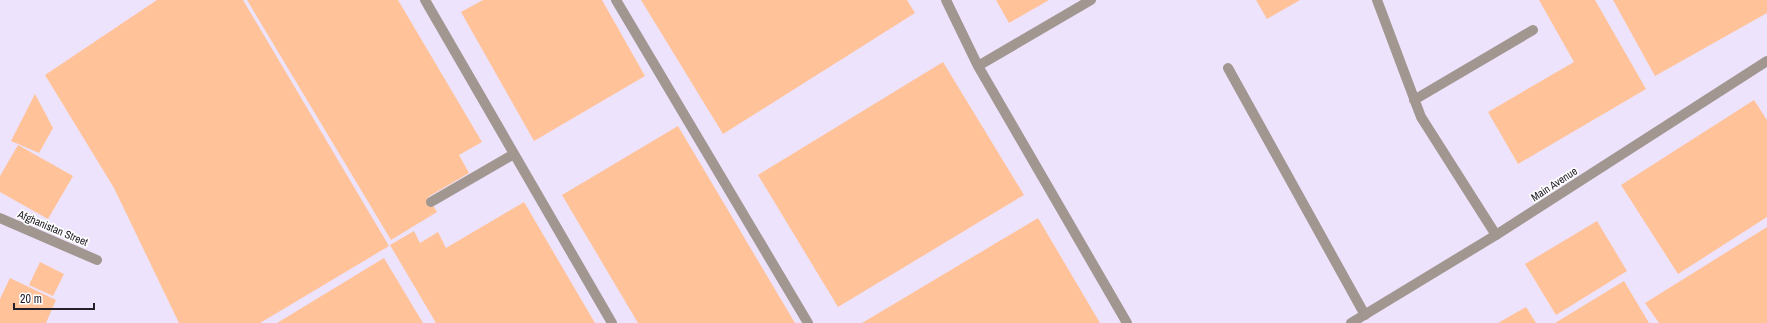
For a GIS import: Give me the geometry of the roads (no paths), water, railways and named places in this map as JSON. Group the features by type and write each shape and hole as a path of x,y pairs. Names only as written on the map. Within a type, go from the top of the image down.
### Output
{"street":[{"path":"425,0 612,323"},
{"path":"616,0 808,323"},
{"path":"946,0 978,66 1127,323"},
{"path":"978,66 1091,0"},
{"path":"1377,0 1421,117 1496,235"},
{"path":"1414,100 1533,30"},
{"name":"Main Avenue","path":"1351,323 1496,235 1767,61"},
{"path":"1228,68 1365,314"},
{"path":"432,202 514,154"},
{"name":"Afghanistan Street","path":"0,218 97,260"}]}
